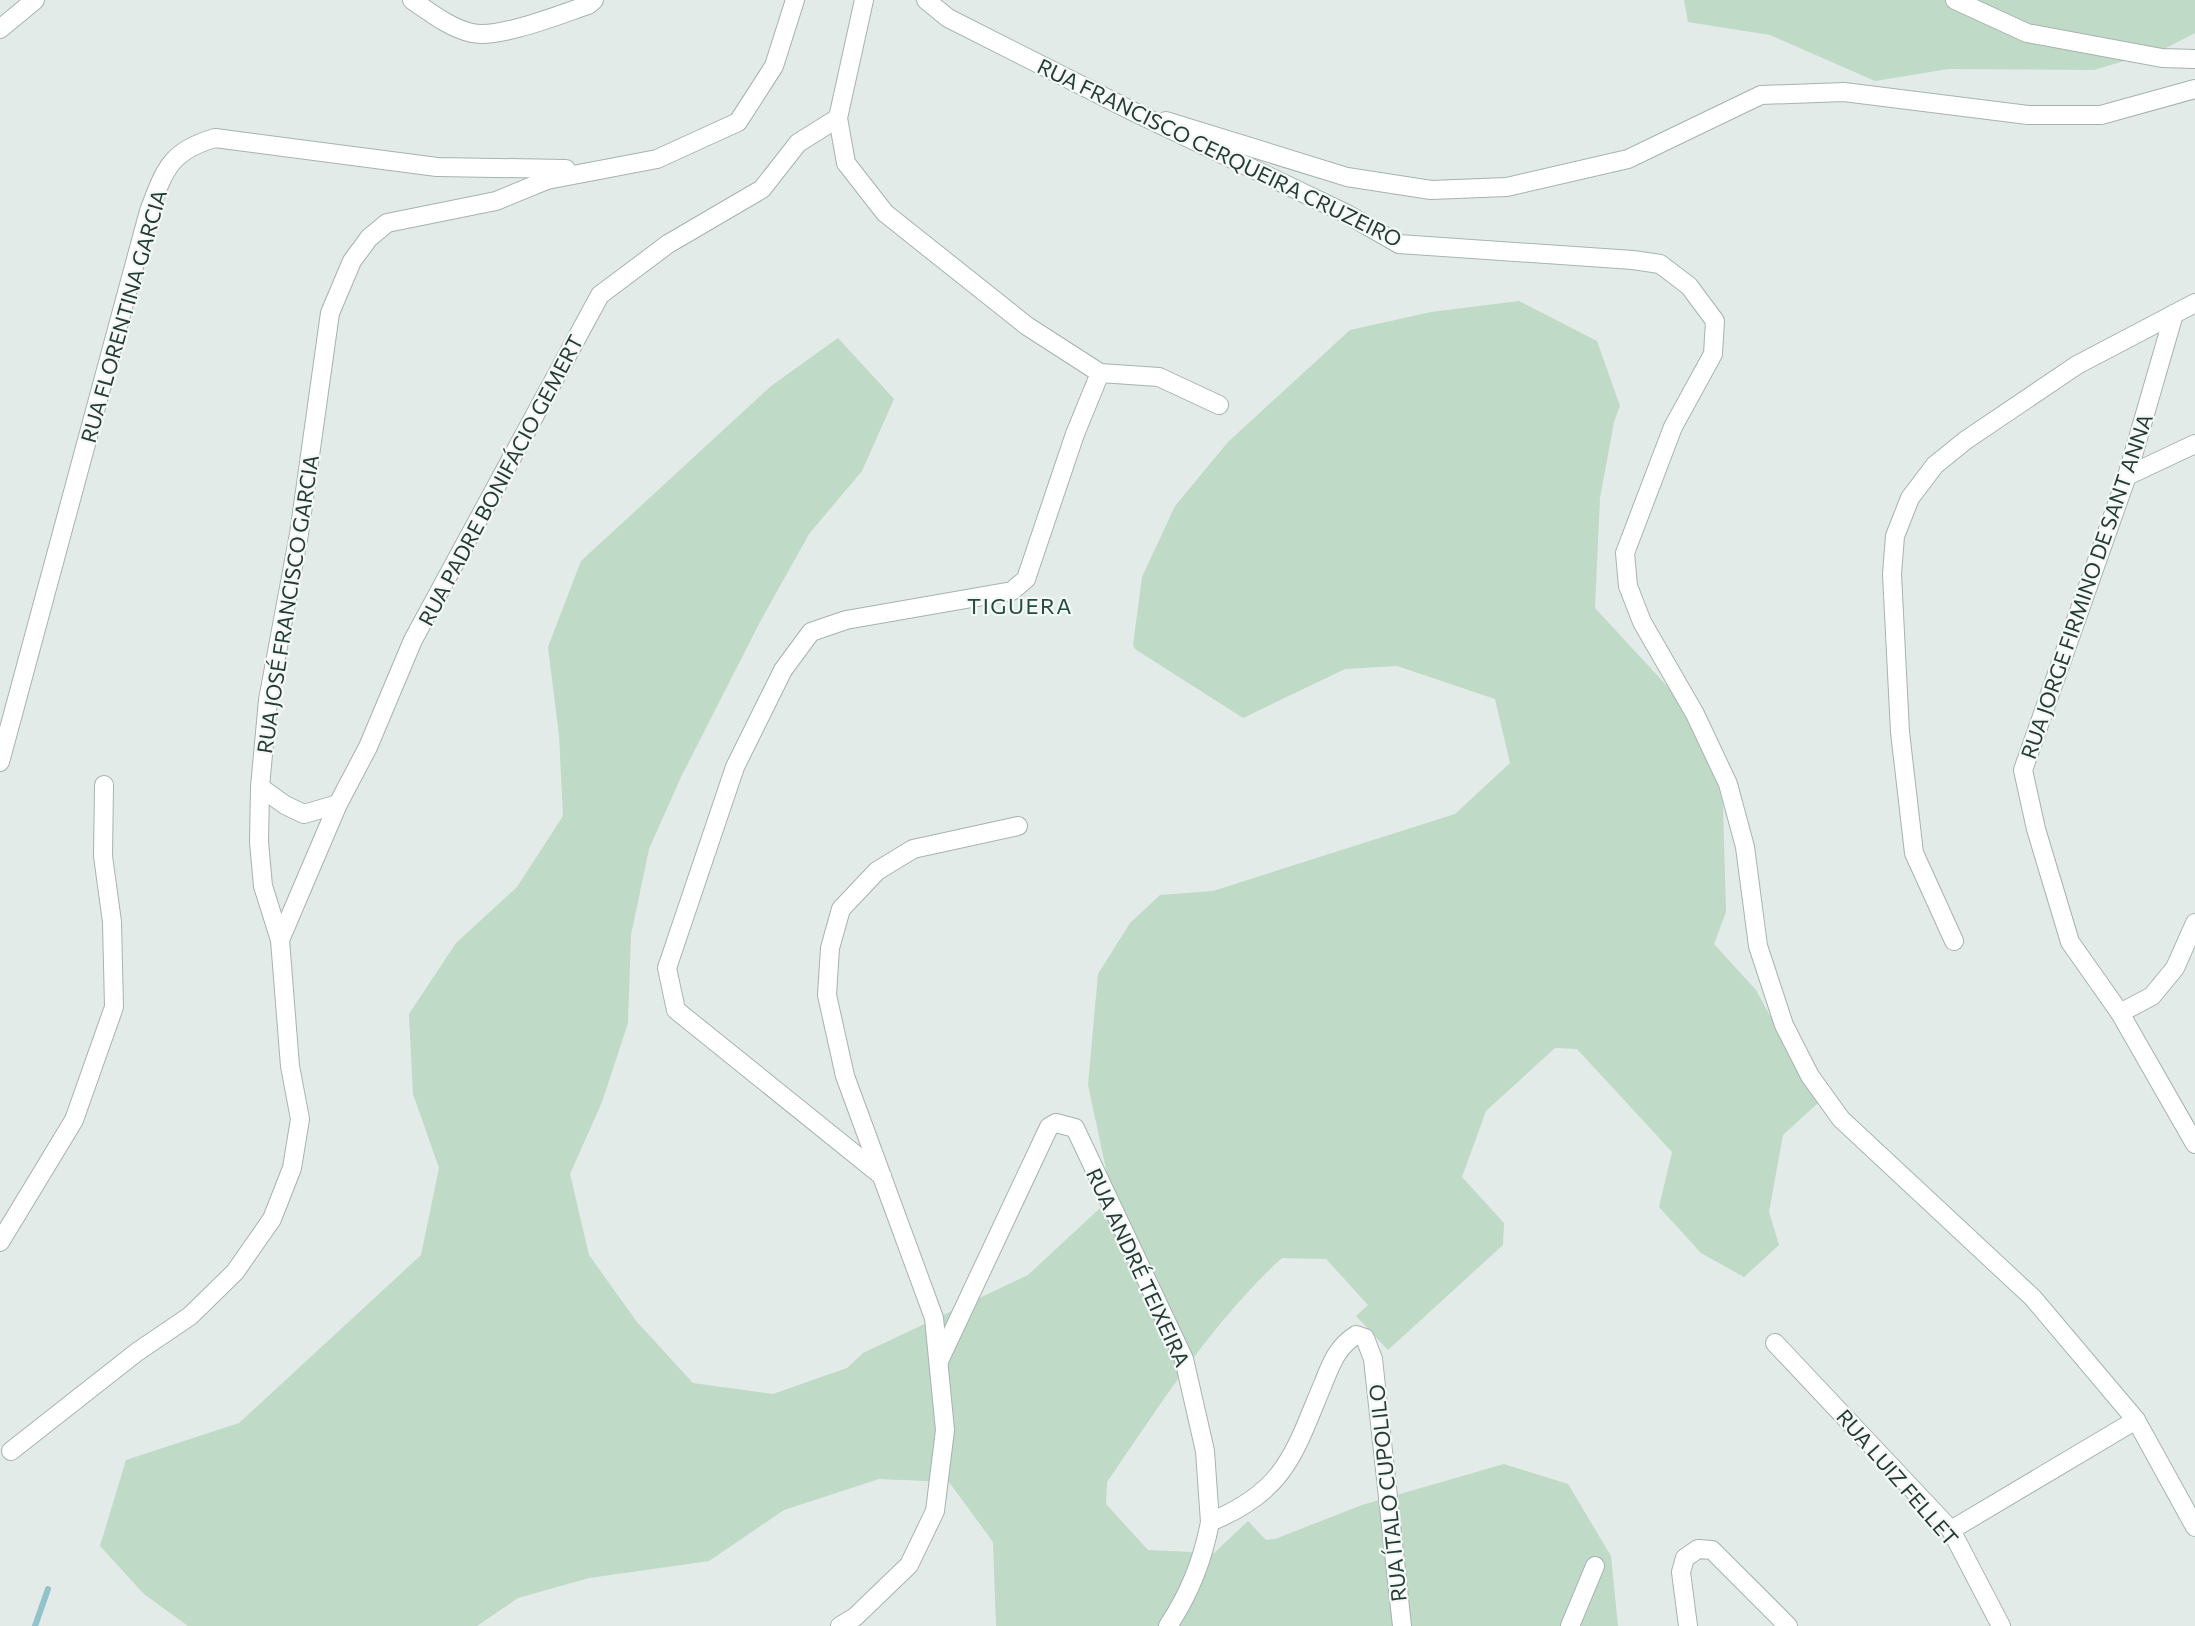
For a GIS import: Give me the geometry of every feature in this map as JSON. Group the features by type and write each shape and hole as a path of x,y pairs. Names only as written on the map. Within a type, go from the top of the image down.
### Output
{"street":[{"path":"0,28 35,0"},
{"path":"412,0 442,21 474,34 505,31 588,5 594,0"},
{"name":"RUA JOSÉ FRANCISCO GARCIA","path":"11,1451 137,1352 190,1316 235,1272 272,1219 292,1168 300,1119 290,1066 280,940 263,886 259,842 260,787 268,700 299,534 330,313 352,261 369,238 387,223 496,201 547,180 657,159 738,122 774,66 795,0"},
{"path":"864,0 838,118 846,163 885,213 1027,326 1100,373 1159,377 1219,405"},
{"name":"RUA FRANCISCO CERQUEIRA CRUZEIRO","path":"926,0 948,18 1130,110 1345,213 1399,244 1633,260 1660,264 1689,286 1714,321 1713,354 1673,427 1625,553 1628,586 1642,622 1695,714 1728,784 1745,847 1758,946 1784,1025 1810,1076 1841,1119 2033,1298 2136,1420 2195,1527"},
{"path":"1955,0 2027,33 2162,58 2195,59"},
{"path":"1130,110 1347,177 1431,190 1507,187 1628,159 1761,95 1844,92 2028,115 2102,115 2195,90"},
{"name":"RUA PADRE BONIFÁCIO GEMERT","path":"280,940 338,804 368,747 413,640 600,295 668,244 762,189 798,143 838,118"},
{"name":"RUA FLORENTINA GARCIA","path":"0,762 149,211 172,160 192,144 215,138 436,167 606,170"},
{"path":"1954,941 1914,853 1900,732 1892,574 1895,536 1910,498 1935,465 1966,440 2077,365 2195,303"},
{"name":"RUA JORGE FIRMINO DE SANT ANNA","path":"2174,314 2127,476 2023,770 2036,829 2070,942 2120,1013 2195,1144"},
{"path":"882,1176 676,1010 667,968 735,767 783,670 811,632 846,620 1012,591 1026,579 1075,434 1100,373"},
{"path":"2127,476 2195,444"},
{"path":"0,1242 74,1120 114,1007 111,922 103,856 105,785"},
{"path":"260,787 285,805 304,814 338,804"},
{"path":"840,1626 855,1617 909,1565 935,1510 945,1430 934,1318 845,1076 827,995 830,948 841,909 877,871 913,849 1018,826"},
{"path":"2120,1013 2152,996 2175,968 2195,923"},
{"name":"RUA ANDRÉ TEIXEIRA","path":"939,1361 1049,1127 1056,1123 1075,1128 1184,1359 1205,1451 1210,1522"},
{"name":"RUA ÍTALO CUPOLILO","path":"1210,1522 1252,1502 1281,1474 1303,1436 1340,1347 1356,1335 1360,1335 1368,1344 1373,1359 1402,1626"},
{"name":"RUA LUIZ FELLET","path":"1775,1342 1951,1530 2001,1626"},
{"path":"1951,1530 2136,1420"},
{"path":"1167,1626 1204,1557 1210,1522"},
{"path":"1688,1626 1681,1572 1685,1558 1698,1549 1712,1550 1788,1626"},
{"path":"1570,1626 1595,1566"}],"green space":[{"path":"1684,0 2195,0 2195,33 2164,49 2094,70 1948,69 1875,81 1770,35 1688,22"},
{"path":"1519,301 1597,341 1620,406 1614,422 1600,498 1595,608 1680,700 1711,757 1723,805 1726,912 1714,944 1756,990 1818,1103 1783,1135 1769,1212 1779,1245 1744,1277 1701,1253 1659,1207 1672,1152 1577,1049 1555,1048 1486,1111 1462,1177 1504,1223 1503,1245 1388,1350 1356,1316 1368,1305 1326,1259 1282,1258 1233,1309 1188,1365 1107,1482 1106,1504 1148,1550 1214,1553 1248,1521 1266,1540 1275,1539 1362,1505 1504,1464 1568,1484 1611,1556 1618,1626 996,1626 993,1542 949,1482 879,1479 784,1510 709,1561 589,1578 518,1598 477,1626 188,1626 144,1594 100,1546 126,1460 239,1423 421,1255 439,1168 413,1094 409,1014 456,943 517,887 563,816 559,735 548,647 581,561 771,386 838,338 894,399 862,471 809,534 761,620 681,777 649,849 631,935 628,1023 602,1102 570,1174 589,1255 637,1322 693,1383 773,1394 847,1368 863,1353 1028,1275 1112,1197 1088,1085 1098,974 1130,923 1160,895 1213,891 1455,814 1510,763 1495,699 1397,666 1345,669 1243,718 1135,649 1133,645 1142,577 1175,506 1228,442 1350,330 1431,312"}],"waterway":[{"path":"35,1626 48,1589"}],"district":[{"name":"TIGUERA","path":"1020,605"}]}
